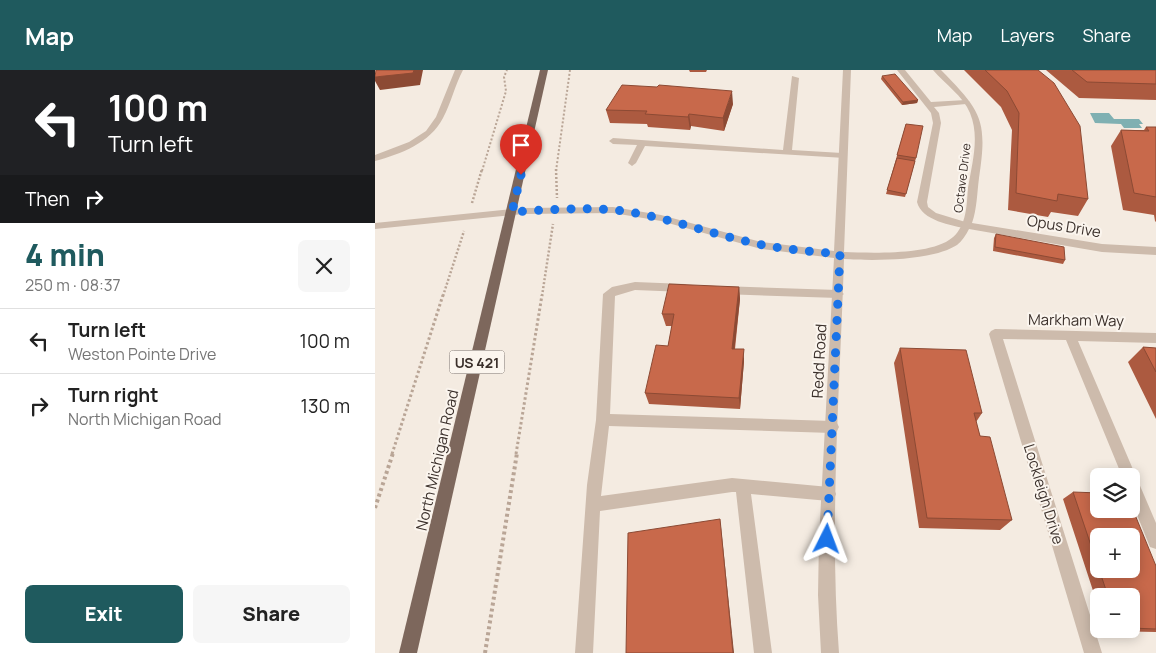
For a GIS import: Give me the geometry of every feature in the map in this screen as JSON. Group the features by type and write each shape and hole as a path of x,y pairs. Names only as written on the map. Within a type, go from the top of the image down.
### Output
{"main road":[{"name":"North Michigan Road","path":"408,653 544,70"}],"street":[{"path":"375,158 416,142 432,130 440,118 459,70"},
{"name":"Redd Road","path":"830,653 825,595 847,70"},
{"path":"901,70 929,105 966,102"},
{"name":"Octave Drive","path":"375,226 512,212 615,210 790,250 904,256 933,249 956,240 968,226 979,143 975,115 966,102 937,70"},
{"path":"787,152 795,78"},
{"name":"Opus Drive","path":"929,105 935,113 937,123 922,202 924,209 933,215 968,226 1093,246 1156,251"},
{"path":"613,140 843,156"},
{"path":"632,163 643,143"},
{"path":"583,653 593,505 603,420 609,294 613,290 637,286 838,294"},
{"name":"Markham Way","path":"995,334 1156,338"},
{"name":"Lockleigh Drive","path":"995,334 1093,653"},
{"path":"1070,336 1126,468"},
{"path":"603,420 832,427"},
{"path":"593,505 732,485 829,494"},
{"path":"743,486 763,653"},
{"path":"1140,503 1156,541"}],"path":[{"path":"475,195 506,91 504,78 507,70"},
{"path":"558,194 555,174 570,70"},
{"path":"485,653 551,232"},
{"path":"375,508 462,238"}],"water":[{"path":"1090,113 1109,113 1114,119 1139,119 1143,124 1139,124 1142,128 1124,128 1121,124 1095,123"}],"building":[{"path":"376,70 414,70 413,73 375,77"},
{"path":"985,70 1038,70 1054,83 1080,126 1088,199 1058,194 1057,201 1016,193 1019,113 1007,91"},
{"path":"1072,70 1156,70 1156,84 1087,82"},
{"path":"895,74 918,100 903,102 882,76"},
{"path":"622,85 657,87 659,85 732,91 723,118 689,114 688,117 645,114 647,111 606,110"},
{"path":"906,124 923,126 916,158 897,155"},
{"path":"1146,127 1156,127 1156,197 1134,193 1121,130 1149,131"},
{"path":"897,158 915,161 906,194 887,190"},
{"path":"996,234 1064,247 1065,260 995,247"},
{"path":"669,284 739,287 732,349 744,349 739,398 645,393 656,345 668,346 674,314 662,314"},
{"path":"1143,347 1156,348 1156,372"},
{"path":"900,348 966,350 982,413 974,413 980,436 990,437 1012,520 927,518"},
{"path":"1073,492 1090,493 1090,518 1136,518 1156,566 1156,629 1140,628 1140,588 1105,588 1102,578 1140,578 1140,528 1090,528 1090,543"},
{"path":"720,519 733,653 626,653 628,533"}],"route":[{"path":"521,175 512,212 615,210 790,250 840,254 827,539"}]}
